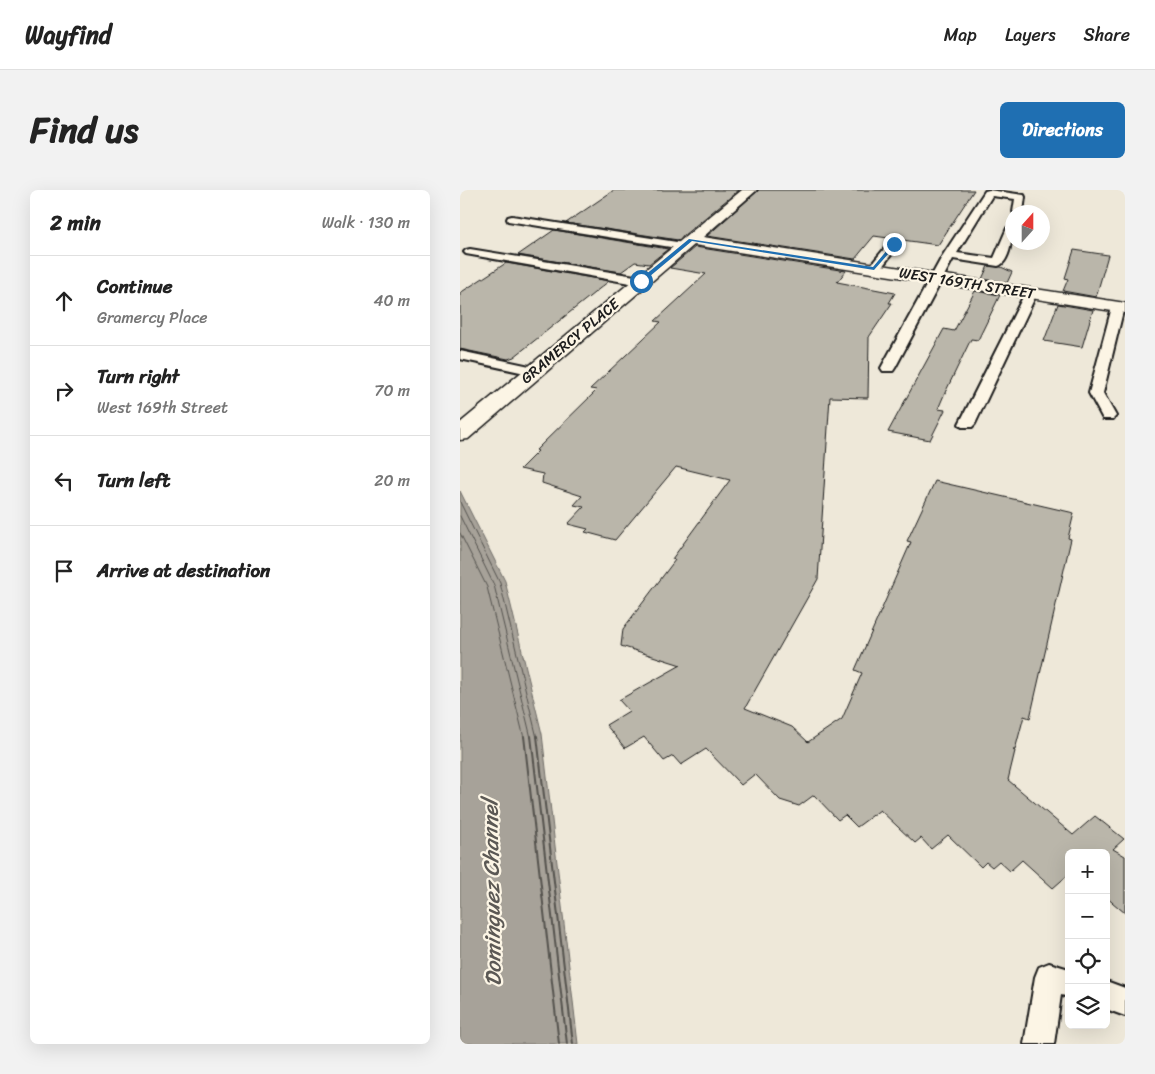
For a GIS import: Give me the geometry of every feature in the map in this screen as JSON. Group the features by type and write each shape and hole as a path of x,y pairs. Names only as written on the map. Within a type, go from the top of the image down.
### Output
{"street":[{"name":"GRAMERCY PLACE","path":"460,434 750,190"},
{"name":"WEST 169TH STREET","path":"687,243 936,278 1121,308"}],"lane":[{"path":"888,368 949,255 989,193 1020,197 1019,205"},
{"path":"512,219 687,243"},
{"path":"874,269 894,244"},
{"path":"949,255 998,262 1005,245"},
{"path":"470,252 641,281"},
{"path":"967,424 1031,293"},
{"path":"1108,416 1096,393 1121,308"},
{"path":"460,355 534,371"},
{"path":"1039,1044 1049,977 1065,982"},
{"path":"1110,996 1125,1002"}],"water":[{"name":"Dominguez Channel","path":"460,491 505,581 542,734 578,1044 460,1044"}],"building":[{"path":"614,190 739,190 678,240 566,223"},
{"path":"759,190 974,190 938,245 874,236 855,259 707,236"},
{"path":"554,230 668,249 649,264 635,262 621,272 518,255"},
{"path":"695,247 846,271 837,282 895,293 889,303 892,303 869,337 868,398 830,397 818,579 745,708 792,727 808,742 842,719 862,673 855,670 911,542 907,541 935,481 1074,513 1068,538 1071,539 1030,718 1024,716 1015,750 1013,750 1015,751 1008,780 1073,835 1095,816 1124,839 1113,849 1125,856 1125,913 1110,900 1110,849 1065,849 1065,878 1053,888 1022,860 1010,871 999,861 992,867 986,862 981,867 948,835 931,849 921,838 915,843 880,810 857,827 845,815 838,820 814,795 799,806 780,800 755,774 741,785 706,749 681,765 673,756 664,761 644,737 625,748 606,725 629,711 619,700 681,665 621,646 623,629 675,560 672,559 730,480 676,467 615,540 585,532 588,529 568,524 584,507 574,505 582,496 542,483 543,474 520,469 538,451 536,450 597,390 590,389 661,322 655,321 706,274 670,268"},
{"path":"1074,250 1108,255 1096,297 1063,291 1068,279 1065,278"},
{"path":"506,263 609,281 514,357 508,359 460,349 460,293"},
{"path":"988,266 1001,267 1012,272 1007,283 982,279"},
{"path":"975,291 1000,295 978,340 971,339 938,409 945,410 930,440 888,432 944,329 954,331"},
{"path":"1058,304 1093,310 1082,347 1044,341"}],"route":[{"path":"641,281 691,240 874,269 894,244"}]}
